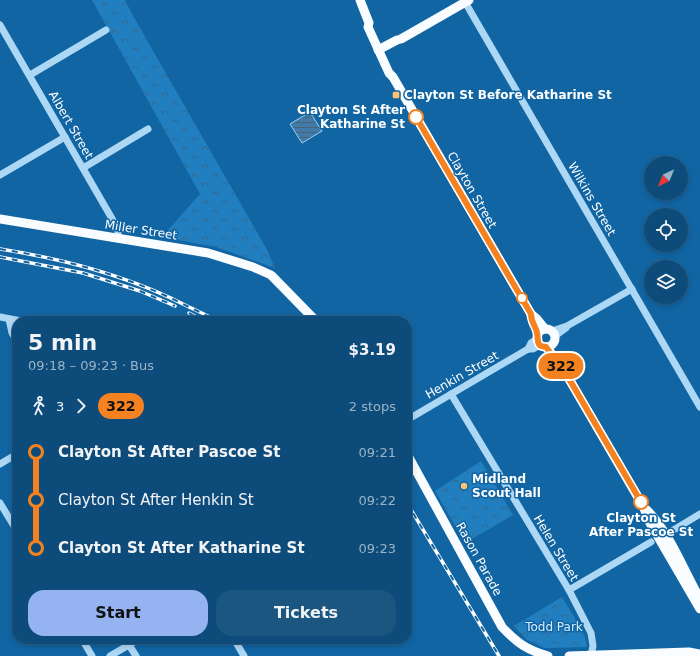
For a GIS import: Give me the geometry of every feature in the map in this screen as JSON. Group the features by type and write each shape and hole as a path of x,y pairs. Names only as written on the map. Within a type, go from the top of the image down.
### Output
{"main road":[{"name":"Clayton Street","path":"360,0 369,23 368,27 389,73 393,77 531,314 531,320 557,351 558,360 643,506 652,515 661,539 700,610"},
{"path":"380,51 467,1"},
{"name":"Miller Street","path":"0,220 208,253 268,273 275,278 311,316"},
{"name":"Rason Parade","path":"412,463 502,627 521,645 533,652 548,656"},
{"name":"Clayton Street","path":"661,539 685,568 700,599"},
{"path":"689,652 700,647"},
{"path":"569,656 689,652 700,654"}],"street":[{"name":"Wilkins Street","path":"467,1 700,407"},
{"name":"Albert Street","path":"0,24 118,228 118,239"},
{"path":"30,75 106,30"},
{"path":"83,168 148,129"},
{"path":"0,175 65,137"},
{"name":"Henkin Street","path":"412,417 528,349 533,349 546,338 632,288"},
{"path":"0,318 12,320"},
{"path":"8,319 12,333"},
{"name":"Helen Street","path":"451,394 569,590 591,633 593,646 592,655"},
{"path":"0,464 12,457"},
{"path":"0,503 12,523"},
{"path":"569,590 661,539 700,514"},
{"path":"661,539 700,517"},
{"path":"85,644 92,656"},
{"path":"237,644 244,656"},
{"path":"110,656 129,645 136,656"}],"green space":[{"path":"92,0 125,0 266,248 275,268 216,247 162,237 200,194"},
{"path":"481,461 513,515 465,543 435,491"},
{"name":"Todd Park","path":"562,597 584,633 587,647 545,648 527,640 514,626"}],"shaded area":[{"path":"310,112 322,131 302,143 290,124"}],"railway":[{"path":"0,249 48,258 119,277 165,295 208,316"},
{"path":"0,257 83,273 140,291 175,306"},
{"path":"189,313 195,316"},
{"path":"412,511 499,656"}],"bus line":[{"name":"322","path":"416,117 531,314 531,320 538,334 538,344 546,347 558,360 641,502"}],"place":[{"name":"Clayton St Before Katharine St","path":"396,95"},
{"name":"Clayton St After Katharine St","path":"416,117"},
{"name":"Midland Scout Hall","path":"464,486"},
{"name":"Clayton St After Pascoe St","path":"641,502"}]}
